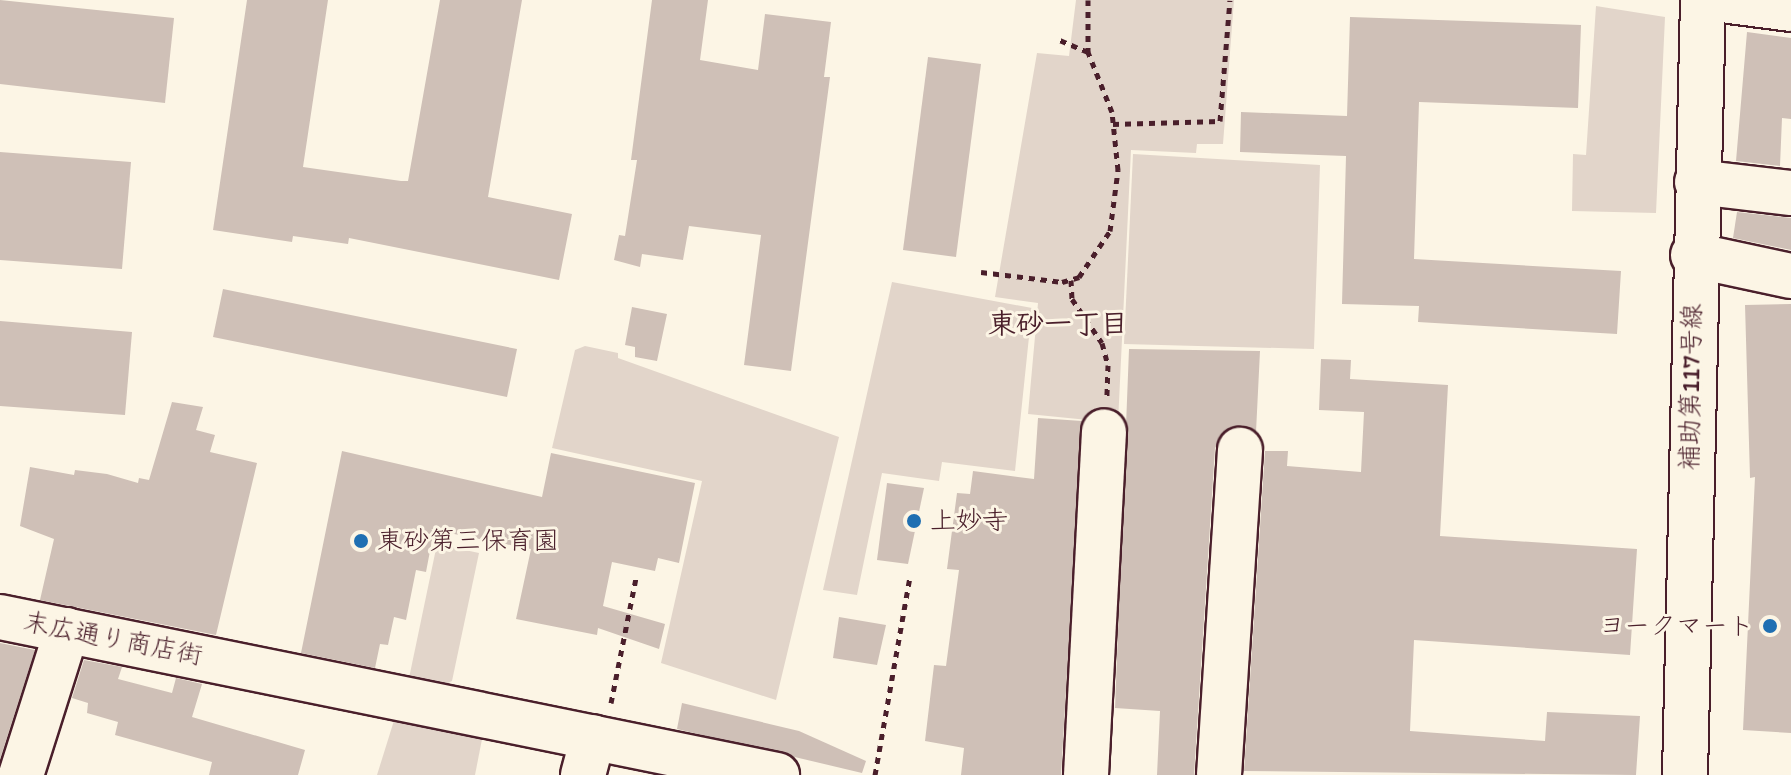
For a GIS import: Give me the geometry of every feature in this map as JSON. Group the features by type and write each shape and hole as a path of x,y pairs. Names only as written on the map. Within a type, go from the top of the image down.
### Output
{"street":[{"name":"補助第117号線","path":"1685,775 1693,255 1703,0"},
{"path":"1722,0 1791,9"},
{"path":"1697,182 1791,193"},
{"path":"1693,255 1791,276"},
{"path":"1086,775 1104,431"},
{"path":"1219,775 1240,450"},
{"name":"末広通り商店街","path":"0,617 225,662 593,750 777,775"},
{"path":"21,775 67,630"}],"path":[{"path":"981,272 1042,283 1071,280 1097,255 1110,231 1118,170 1113,124 1088,52 1088,0"},
{"path":"1113,124 1220,121 1230,0"},
{"path":"1058,39 1088,52"},
{"path":"1071,280 1072,299 1102,343 1108,365 1104,431"},
{"path":"875,775 910,577"},
{"path":"593,750 636,578"}],"shaded area":[{"path":"1076,0 1234,0 1223,144 1197,144 1196,153 1131,150 1118,423 1028,414 1038,303 995,297 1037,53 1069,56"},
{"path":"1596,6 1665,17 1656,213 1572,211 1573,154 1586,155"},
{"path":"1133,154 1320,165 1314,349 1124,344"},
{"path":"892,282 1032,308 1015,471 942,462 939,481 882,473 857,595 823,590"},
{"path":"585,346 618,353 618,358 839,437 776,700 661,663 702,481 552,448 575,350"},
{"path":"437,544 479,553 452,681 437,688 408,683"},
{"path":"397,711 484,729 475,775 377,775"}],"building":[{"path":"0,0 174,18 165,103 0,84"},
{"path":"247,0 328,0 303,167 408,181 440,0 522,0 488,197 572,214 559,280 349,238 348,244 293,236 292,242 213,230"},
{"path":"652,0 708,0 700,60 758,70 765,14 831,22 824,77 830,77 791,371 744,365 761,235 689,226 683,260 642,254 640,267 614,260 619,235 625,236 637,160 631,160"},
{"path":"1350,17 1581,25 1578,108 1419,102 1414,259 1621,271 1617,334 1418,322 1419,306 1342,304 1346,156 1240,152 1241,112 1347,116"},
{"path":"1747,32 1791,38 1791,119 1782,118 1780,166 1736,161"},
{"path":"928,57 981,64 956,257 903,250"},
{"path":"0,152 131,162 122,269 0,260"},
{"path":"1737,212 1791,218 1791,250 1733,238"},
{"path":"223,289 517,349 507,397 213,337"},
{"path":"1791,304 1791,733 1743,730 1755,477 1750,478 1745,305"},
{"path":"632,307 667,314 657,361 635,357 635,347 625,345"},
{"path":"0,321 132,332 125,415 0,406"},
{"path":"1129,349 1260,351 1256,432 1242,425 1230,427 1215,448 1194,775 1157,775 1160,711 1115,708"},
{"path":"1321,359 1351,360 1350,379 1448,385 1440,536 1637,549 1630,655 1414,640 1410,731 1545,741 1547,712 1640,716 1636,775 1244,771 1265,451 1288,451 1287,466 1361,472 1364,412 1319,410"},
{"path":"172,402 203,407 196,430 215,435 210,452 257,463 216,635 40,600 54,539 20,526 30,467 74,475 75,470 107,474 138,483 139,478 149,480"},
{"path":"1038,418 1082,421 1061,775 961,775 964,748 925,741 934,665 946,666 959,570 947,569 957,493 970,494 973,471 1034,479"},
{"path":"342,451 542,497 551,453 695,483 679,563 658,558 655,571 612,562 603,606 665,624 659,649 598,628 597,635 516,619 531,549 434,530 426,572 416,570 406,620 394,617 388,645 380,644 375,668 301,653"},
{"path":"887,483 924,488 908,564 877,560"},
{"path":"839,617 886,625 877,665 833,658"},
{"path":"0,643 35,650 0,759"},
{"path":"84,660 122,667 118,679 172,693 176,678 202,684 192,717 305,750 298,775 209,775 212,762 115,735 118,722 87,713 88,703 72,698"},
{"path":"682,703 799,731 866,761 862,773 677,729"}],"place":[{"name":"上妙寺","path":"914,521"},
{"name":"東砂第三保育園","path":"361,541"},
{"name":"ヨークマート","path":"1770,626"}],"district":[{"name":"東砂一丁目","path":"1058,323"}]}
